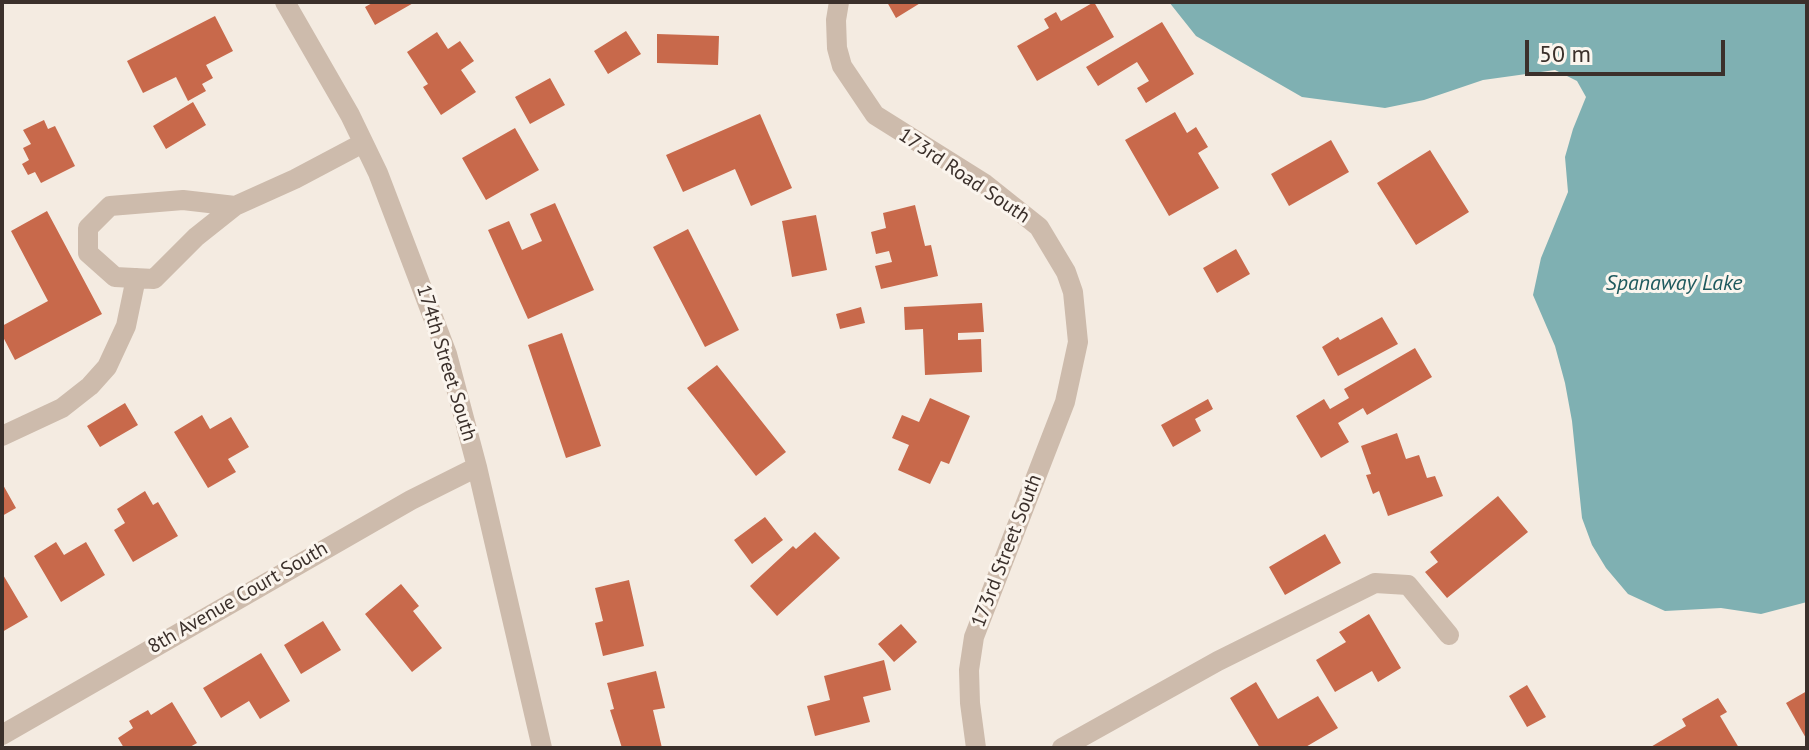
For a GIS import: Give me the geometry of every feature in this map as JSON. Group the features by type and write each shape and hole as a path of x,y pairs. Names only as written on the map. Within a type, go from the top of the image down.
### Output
{"street":[{"name":"174th Street South","path":"285,2 363,143 411,253 447,354 477,467 542,748"},
{"name":"173rd Road South","path":"839,2 837,48 842,66 875,115 1010,203 1039,227 1053,247 1073,292 1078,342 1075,359"},
{"path":"235,206 183,200 110,206 88,228 88,253 115,277 154,279 196,237 235,206 363,143"},
{"path":"2,436 62,408 90,386 107,367 126,326 136,278"},
{"name":"173rd Street South","path":"976,748 969,670 974,637 1065,402 1075,359"},
{"name":"8th Avenue Court South","path":"2,735 357,530 477,467"},
{"path":"1062,748 1218,661 1375,583 1408,585 1449,635"}],"water":[{"name":"Spanaway Lake","path":"1169,2 1807,2 1807,602 1761,614 1721,608 1665,611 1628,594 1592,545 1582,518 1565,383 1555,346 1533,295 1541,258 1568,192 1565,157 1586,97 1577,81 1555,70 1483,80 1424,100 1385,108 1302,97 1196,36"}],"building":[{"path":"374,2 415,2 375,25 365,7"},
{"path":"887,2 922,2 896,18"},
{"path":"1094,2 1114,37 1037,81 1017,46 1049,28 1044,19 1056,12 1061,21"},
{"path":"215,16 233,51 206,65 213,78 202,84 206,91 188,101 176,77 143,93 127,61"},
{"path":"1162,22 1194,74 1146,103 1137,88 1149,81 1137,62 1098,86 1086,67"},
{"path":"626,31 641,54 608,74 594,51"},
{"path":"437,32 448,49 460,41 474,61 461,70 476,92 441,115 423,87 428,84 407,52"},
{"path":"657,34 719,36 718,65 657,63"},
{"path":"550,78 565,105 530,124 515,97"},
{"path":"193,102 206,125 166,149 153,126"},
{"path":"1175,112 1187,133 1196,127 1208,147 1198,153 1219,188 1169,216 1125,140"},
{"path":"760,114 792,188 751,206 735,169 683,192 666,155"},
{"path":"44,120 48,129 55,126 75,166 41,183 35,172 28,175 22,164 29,160 23,148 31,144 23,130"},
{"path":"515,128 539,170 486,200 462,158"},
{"path":"1331,140 1349,172 1289,206 1271,174"},
{"path":"1430,150 1469,212 1416,245 1377,183"},
{"path":"555,203 594,290 528,319 488,230 509,221 522,250 542,241 530,214"},
{"path":"915,205 925,246 931,245 938,276 881,289 875,266 892,262 889,251 876,254 871,232 886,228 883,213"},
{"path":"47,211 102,314 15,360 2,335 2,326 48,301 11,231"},
{"path":"816,215 827,270 792,277 782,221"},
{"path":"688,229 739,330 705,347 653,247"},
{"path":"1236,249 1250,274 1217,293 1203,268"},
{"path":"982,303 984,332 958,333 958,340 981,339 982,372 925,375 923,329 905,330 904,307"},
{"path":"861,307 865,323 840,329 836,314"},
{"path":"1382,317 1398,344 1338,376 1322,347"},
{"path":"562,333 601,446 566,458 528,345"},
{"path":"1415,348 1432,377 1367,415 1363,408 1338,423 1349,442 1321,458 1296,416 1324,399 1330,409 1349,398 1344,389"},
{"path":"717,365 786,452 756,476 687,388"},
{"path":"930,398 970,416 949,464 941,461 930,484 898,470 909,445 892,438 902,415 919,422"},
{"path":"1208,399 1213,409 1195,419 1201,431 1173,447 1161,425"},
{"path":"125,403 138,425 100,447 87,426"},
{"path":"202,415 210,429 231,417 249,447 228,459 236,472 208,488 174,432"},
{"path":"1397,433 1406,459 1419,455 1427,478 1435,476 1443,496 1388,516 1379,491 1373,494 1366,475 1371,474 1361,446"},
{"path":"2,483 16,508 2,516"},
{"path":"145,491 153,505 158,502 178,536 133,562 114,530 125,523 117,509"},
{"path":"1498,496 1528,532 1447,598 1425,572 1438,562 1430,552"},
{"path":"765,517 783,540 752,564 734,540"},
{"path":"815,532 840,558 777,616 750,586 793,546 796,549"},
{"path":"1325,534 1341,563 1285,595 1269,567"},
{"path":"56,542 64,555 86,542 105,575 61,602 34,556"},
{"path":"2,573 28,617 2,632"},
{"path":"629,580 644,646 603,656 595,623 603,621 595,588"},
{"path":"401,584 419,606 413,611 442,648 412,672 365,614"},
{"path":"1369,614 1401,668 1378,682 1372,671 1335,692 1316,660 1346,642 1339,632"},
{"path":"323,621 341,650 301,674 284,645"},
{"path":"901,624 917,642 894,662 878,644"},
{"path":"261,653 290,701 260,719 249,701 221,718 203,688"},
{"path":"884,660 891,690 863,697 870,722 815,736 807,706 830,700 824,676"},
{"path":"656,671 665,708 653,710 662,748 622,748 610,710 614,709 607,683"},
{"path":"1256,682 1278,719 1318,696 1338,728 1304,748 1260,748 1230,698"},
{"path":"1527,685 1546,717 1527,727 1509,696"},
{"path":"1807,691 1807,740 1786,703"},
{"path":"1718,698 1727,712 1720,716 1739,748 1649,748 1686,726 1682,719"},
{"path":"172,702 197,743 188,748 124,748 118,738 133,728 129,721 148,710 151,715"}]}
